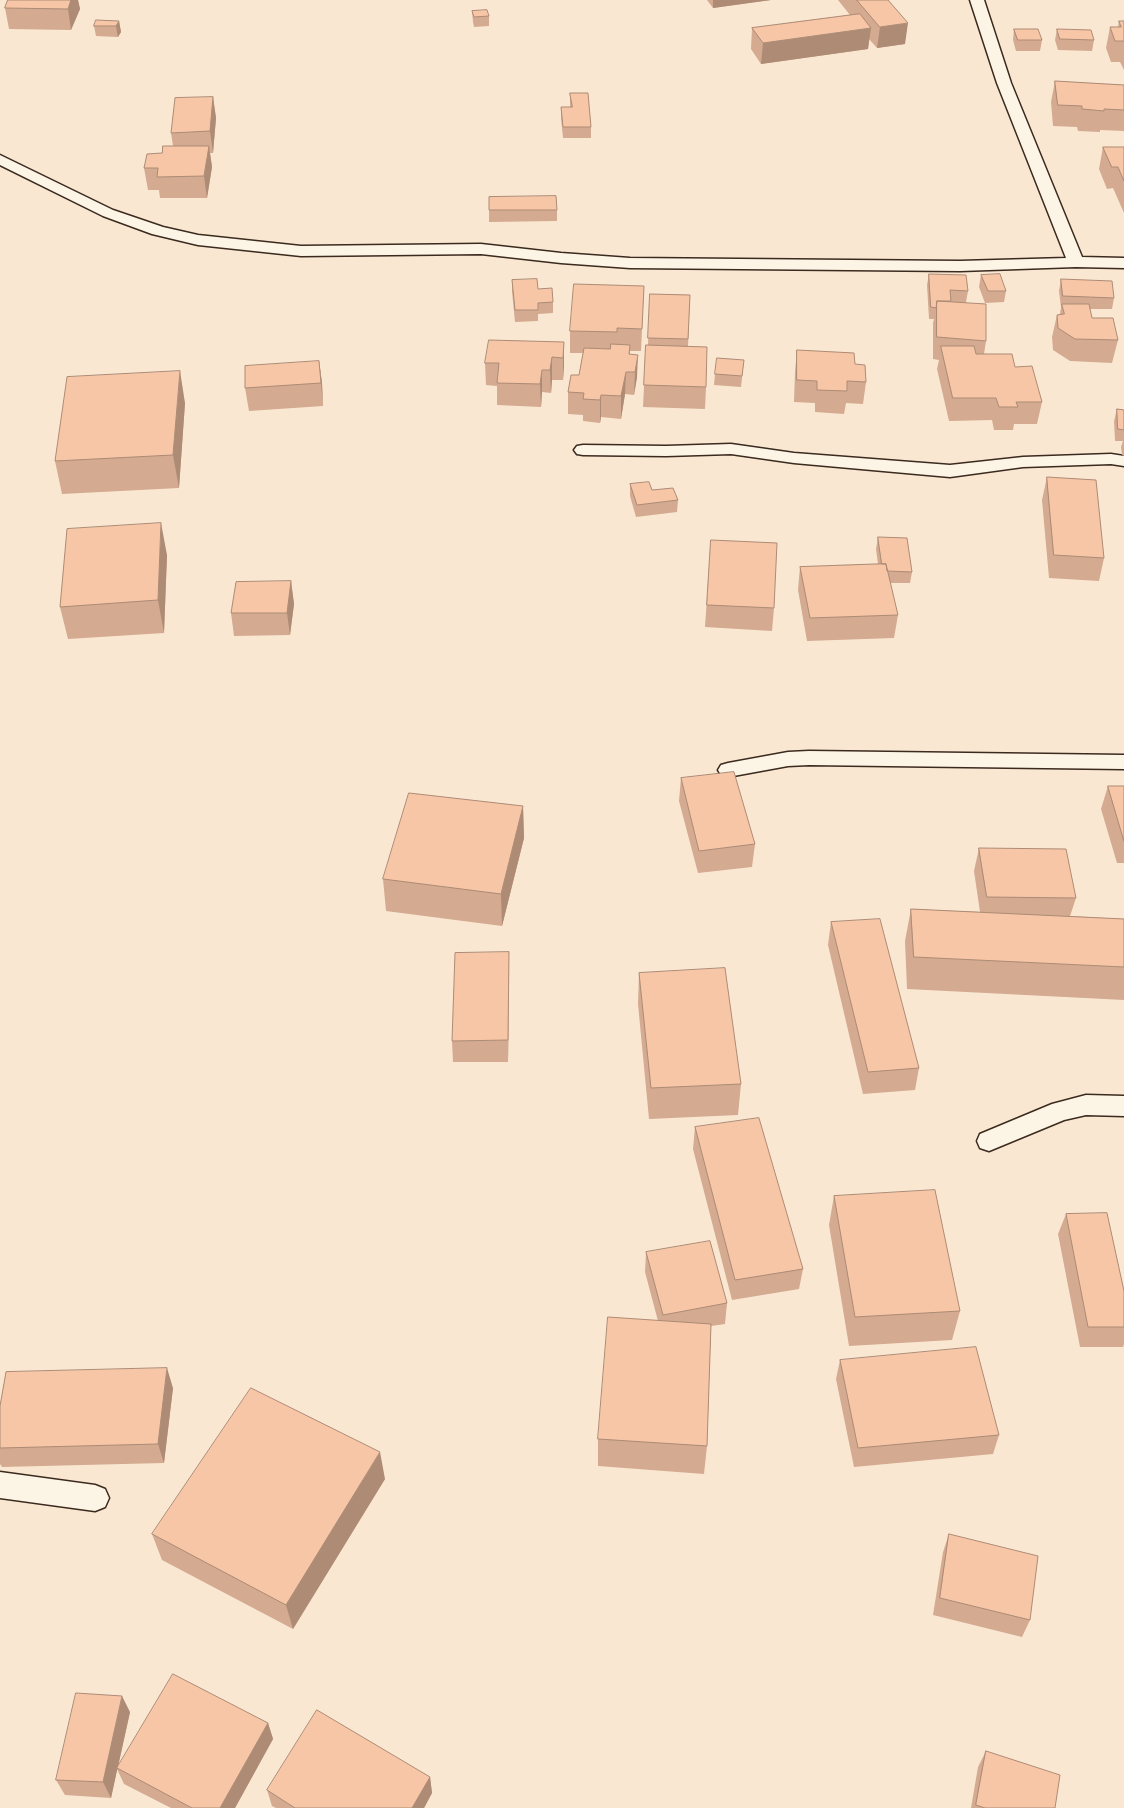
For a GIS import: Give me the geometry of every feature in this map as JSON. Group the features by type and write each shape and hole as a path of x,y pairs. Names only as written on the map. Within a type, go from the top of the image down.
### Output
{"street":[{"path":"977,0 1004,83 1076,262"},
{"path":"0,159 108,213 158,231 198,240 301,251 481,249 561,258 630,263 960,266 1076,262 1124,263"},
{"path":"583,450 731,449 794,458 950,471 1023,462 1111,459 1124,461"},
{"path":"728,770 788,759 810,758 1124,762"},
{"path":"989,1141 1060,1111 1086,1105 1124,1106"},
{"path":"0,1485 95,1498"}],"building":[{"path":"8,0 71,0 68,9 5,8"},
{"path":"857,0 888,0 908,23 880,27"},
{"path":"487,10 489,16 474,17 472,11"},
{"path":"860,14 871,28 763,43 752,28"},
{"path":"96,20 119,21 116,26 94,26"},
{"path":"1119,21 1124,21 1124,41 1115,41 1110,27 1121,27"},
{"path":"1014,29 1038,29 1042,40 1018,40"},
{"path":"1057,29 1091,30 1094,40 1060,39"},
{"path":"1055,81 1124,85 1124,110 1104,109 1104,111 1082,109 1082,106 1058,105"},
{"path":"570,93 588,93 591,127 563,127 561,107 572,107"},
{"path":"213,97 210,131 171,133 175,98"},
{"path":"163,146 209,146 204,176 157,177 158,168 144,168 147,154 162,153"},
{"path":"1103,147 1124,147 1124,181 1118,167 1112,167"},
{"path":"556,196 557,210 489,210 489,197"},
{"path":"929,274 966,275 968,291 950,290 951,301 937,301 936,308 931,307"},
{"path":"1000,274 1006,291 988,291 981,275"},
{"path":"537,279 538,289 552,288 553,302 538,303 538,310 515,310 512,280"},
{"path":"1061,279 1112,281 1114,298 1063,296"},
{"path":"574,284 644,286 642,329 617,328 617,332 570,331"},
{"path":"650,294 690,295 688,339 648,338"},
{"path":"937,301 986,304 986,341 937,337"},
{"path":"1062,304 1089,304 1092,318 1113,318 1118,340 1075,339 1058,328 1057,315 1064,314"},
{"path":"489,340 564,342 563,358 552,357 550,370 542,370 540,384 497,383 499,363 485,363"},
{"path":"611,344 630,345 629,354 638,355 635,372 626,372 621,396 601,395 600,400 583,399 584,393 568,392 571,375 579,375 584,348 610,349"},
{"path":"646,345 707,347 706,387 644,385"},
{"path":"941,346 974,346 976,354 1012,354 1015,367 1032,366 1042,402 1016,402 1018,407 999,407 996,398 953,398"},
{"path":"797,350 854,353 855,364 865,365 866,382 847,381 847,391 817,390 817,381 797,380"},
{"path":"717,358 744,360 742,376 715,374"},
{"path":"319,361 321,383 245,388 245,366"},
{"path":"180,371 173,455 55,461 67,377"},
{"path":"1117,409 1124,410 1124,430 1118,429"},
{"path":"1047,477 1096,480 1104,558 1054,555"},
{"path":"649,482 652,490 673,488 678,500 637,505 630,484"},
{"path":"161,523 158,600 60,607 67,529"},
{"path":"878,537 907,538 912,572 887,571 886,564 882,564"},
{"path":"711,540 777,543 774,608 707,605"},
{"path":"886,564 898,615 810,618 800,567"},
{"path":"291,581 287,613 231,613 236,582"},
{"path":"734,772 755,844 699,851 681,778"},
{"path":"1108,786 1124,786 1124,841"},
{"path":"409,793 523,806 501,894 383,879"},
{"path":"979,848 1066,849 1076,898 987,897"},
{"path":"911,909 1124,919 1124,967 914,957"},
{"path":"880,919 919,1068 868,1072 831,922"},
{"path":"509,952 508,1040 452,1041 455,953"},
{"path":"725,968 741,1084 651,1088 639,973"},
{"path":"759,1118 803,1269 735,1280 695,1127"},
{"path":"935,1190 960,1311 855,1317 834,1196"},
{"path":"1107,1213 1124,1291 1124,1327 1088,1327 1066,1214"},
{"path":"710,1241 727,1303 663,1315 646,1252"},
{"path":"608,1317 711,1324 707,1446 598,1439"},
{"path":"976,1347 999,1435 858,1448 840,1360"},
{"path":"167,1368 158,1444 0,1448 0,1406 6,1372"},
{"path":"251,1388 380,1452 286,1605 152,1534"},
{"path":"949,1534 1038,1556 1030,1620 940,1598"},
{"path":"173,1674 268,1723 220,1808 192,1808 117,1768"},
{"path":"76,1693 122,1696 103,1782 56,1780"},
{"path":"317,1710 430,1777 412,1808 295,1808 267,1790"},
{"path":"986,1751 1060,1775 1055,1808 985,1808 976,1805"}]}
